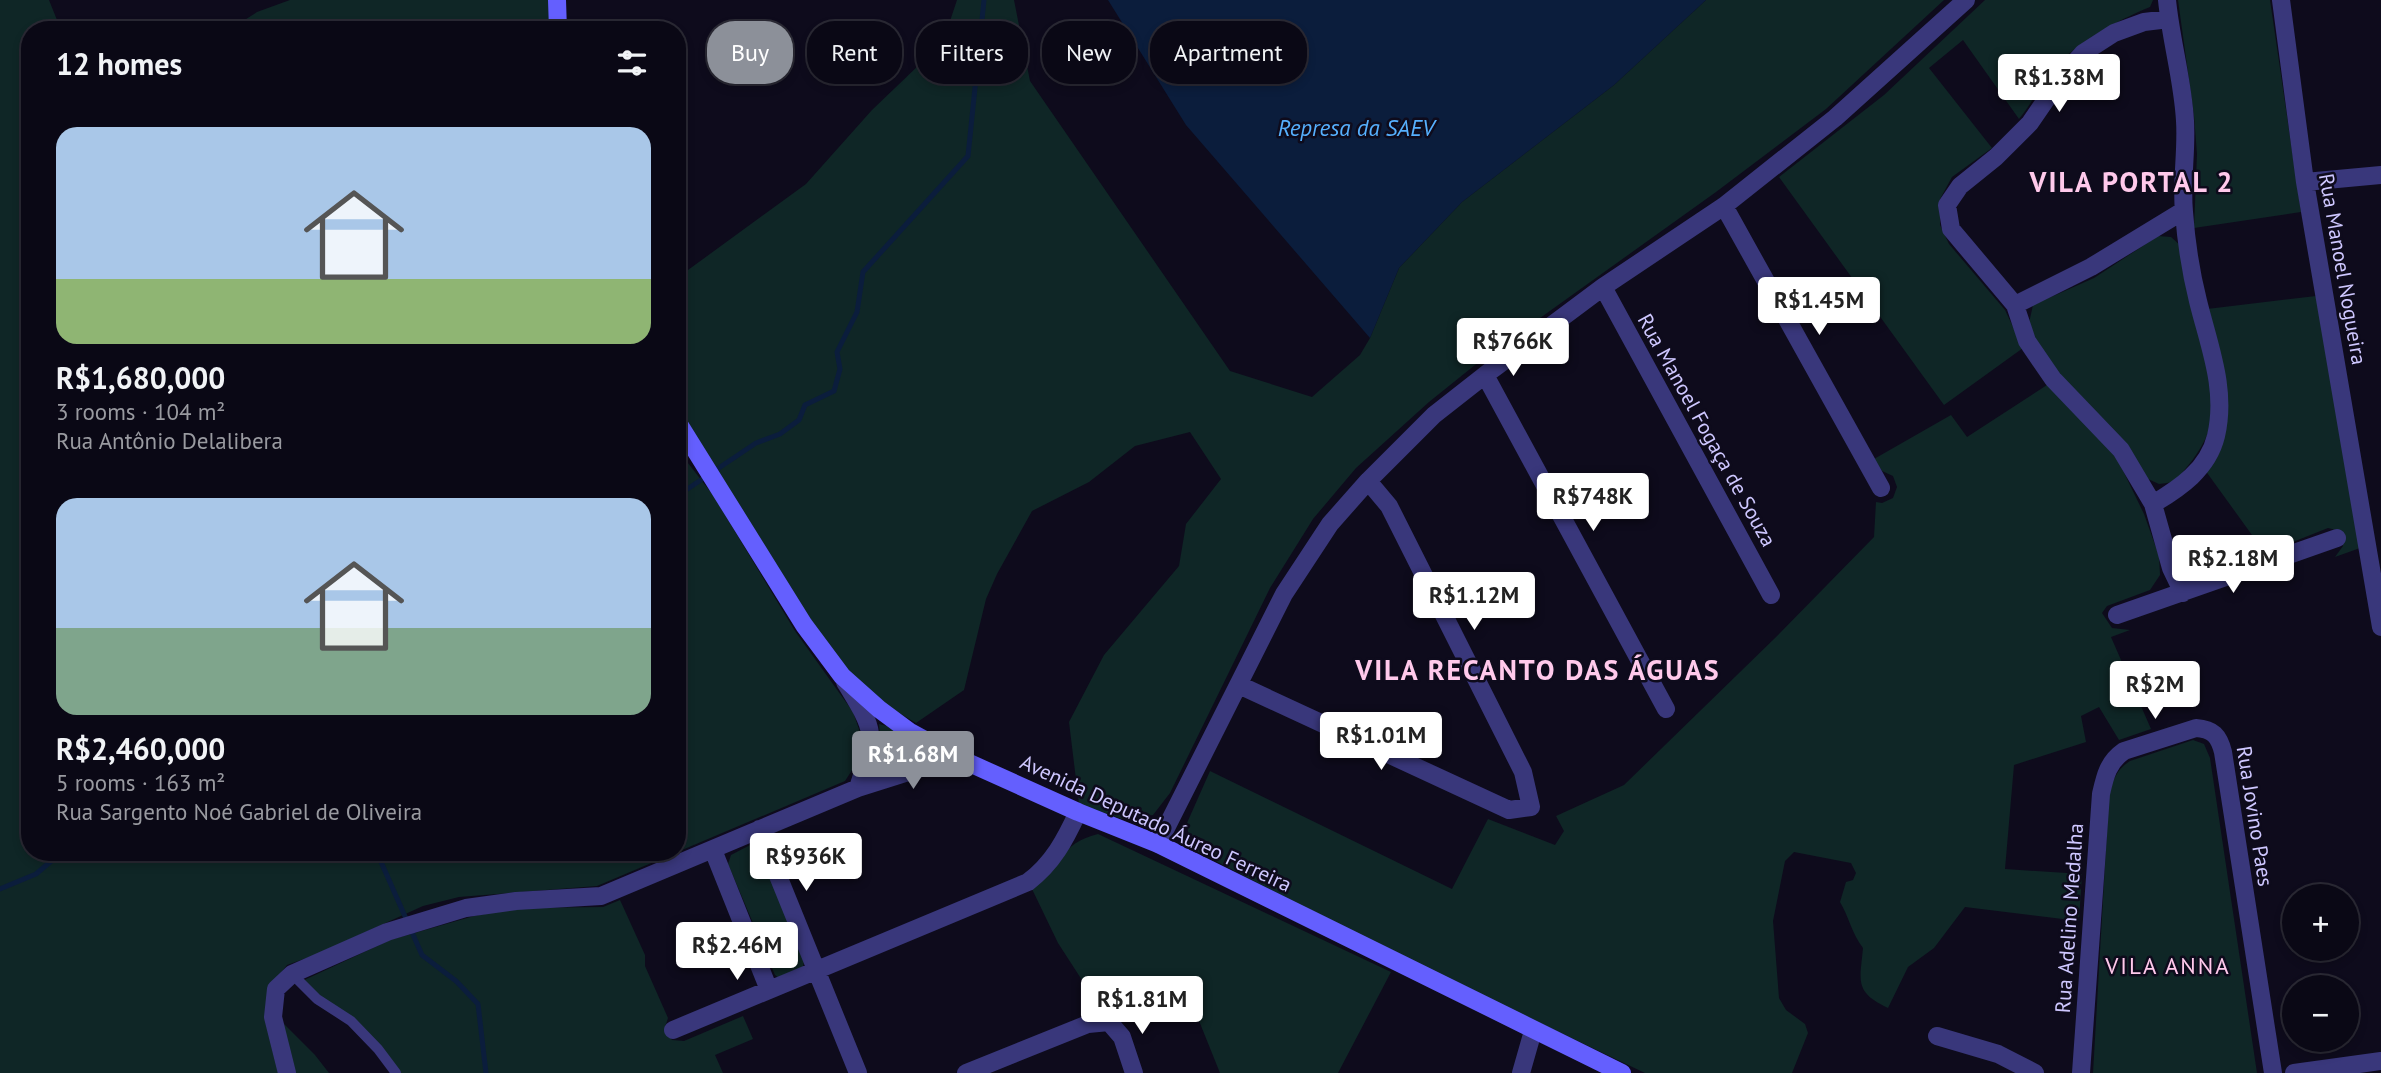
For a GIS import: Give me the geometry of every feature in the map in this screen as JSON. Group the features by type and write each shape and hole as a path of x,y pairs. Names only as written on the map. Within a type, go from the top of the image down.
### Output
{"main road":[{"path":"557,0 558,21"},
{"name":"Avenida Deputado Áureo Ferreira","path":"686,435 804,625 842,676 910,732 957,757 1078,812 1158,844 1622,1073"}],"street":[{"path":"1158,844 1284,594 1330,524 1368,481 1434,415 1603,287 1724,206 1835,118 1966,0"},
{"path":"2153,504 2180,488 2200,469 2215,440 2220,419 2220,390 2213,353 2197,299 2183,211 2185,120 2168,0"},
{"name":"Rua Manoel Nogueira","path":"2281,0 2305,182 2380,618"},
{"path":"2169,19 2144,22 2114,33 2083,53 2063,75 2030,123 1996,157 1960,186 1947,205 1951,229 2015,304 2027,341 2053,379 2121,450 2153,504 2171,568 2183,593"},
{"path":"2305,182 2381,175"},
{"path":"1724,206 1881,488"},
{"path":"2015,304 2091,267 2183,211"},
{"name":"Rua Manoel Fogaça de Souza","path":"1603,287 1772,595"},
{"path":"1485,374 1666,709"},
{"path":"1239,685 1509,810 1531,807 1523,772 1389,506 1368,481"},
{"path":"2117,615 2337,538"},
{"path":"842,676 871,728 872,746 858,788"},
{"name":"Rua Jovino Paes","path":"2109,766 2123,751 2196,728 2207,729 2220,739 2273,1073"},
{"path":"287,1073 273,1017 276,989 292,974 387,932 466,908 516,901 601,896 858,788 957,757"},
{"name":"Rua Adelino Medalha","path":"2081,1073 2101,794 2109,766"},
{"path":"673,1030 1028,882 1045,869 1078,812"},
{"path":"759,829 858,1073"},
{"path":"713,850 769,989"},
{"path":"966,1073 1088,1024 1109,1022 1122,1037 1134,1073"},
{"path":"1521,1073 1533,1031"},
{"path":"1937,1036 1998,1054 2035,1073"},
{"path":"2294,1073 2381,1061"}],"lane":[{"path":"292,974 317,999 351,1021 396,1073"}],"green space":[{"path":"0,0 49,0 57,21 21,21 21,861 656,861 597,886 459,897 423,906 287,965 270,987 279,1073 0,1073"},
{"path":"290,0 549,0 550,21 243,21 257,12"},
{"path":"957,0 1014,0 1018,21 950,21"},
{"path":"1706,0 1944,0 1826,109 1716,192 1480,361 1429,402 1356,468 1313,519 1270,588 1170,793 1153,815 1122,819 1079,804 1069,722 1104,655 1179,566 1186,524 1221,479 1190,432 1135,446 1089,482 1032,511 986,599 964,690 916,723 881,702 849,671 810,622 686,422 686,271 806,184 872,110 916,68 916,84 1028,84 1028,71 1030,81 1230,371 1312,397 1360,355 1370,338 1399,268 1462,202 1614,85"},
{"path":"1985,0 2153,0 2150,7 2098,33 2063,59 2048,75 2019,119 1963,40 1929,68 1992,148 1952,177 1940,199 1940,225 1949,244 2005,310 2023,348 1944,405 1779,177 1884,95"},
{"path":"2178,0 2270,0 2301,212 2194,228 2197,154"},
{"path":"2158,236 2171,237 2181,246 2204,341 2211,393 2208,433 2201,447 2174,482 2159,484 2148,479 2056,371 2033,341 2029,323 2033,305 2094,278"},
{"path":"2316,296 2360,548 2335,557 2343,546 2340,531 2328,528 2265,553 2205,470 2220,441 2207,309"},
{"path":"2047,385 2115,454 2144,514 2159,556 2160,575 2150,590 2107,606 2102,613 2112,628 2130,630 2111,637 2151,729 2119,740 2099,707 2081,716 2086,742 2014,765 2005,869 2082,874 2079,921 1965,907 1934,948 1908,967 1888,1008 1864,991 1861,977 1863,948 1840,902 1846,882 1853,880 1856,873 1851,863 1794,852 1785,861 1773,921 1779,998 1786,1010 1805,1024 1808,1033 1792,1073 1645,1073 1399,956 1190,848 1187,823 1210,771 1452,889 1488,819 1555,845 1564,831 1556,816 1624,785 1874,537 1876,502 1882,503 1893,498 1897,487 1893,476 1882,471 1874,459 1951,415 1967,437"},
{"path":"686,460 713,495 795,631 853,712 862,738 858,761 845,781 686,848"},
{"path":"879,724 887,726 935,758 886,773 875,770 881,748"},
{"path":"2193,740 2204,744 2210,758 2257,1073 2093,1073 2109,796 2112,785 2118,772 2130,761"},
{"path":"1098,834 1391,972 1338,1073 1220,1073 1183,981 1120,1016 1111,1011 1102,1011 1058,943 1032,889 1067,850 1085,838"},
{"path":"752,844 758,847 804,962 802,970 780,979 775,975 728,864 731,855"},
{"path":"620,900 645,955 645,966 668,1018 665,1027 672,1040 684,1041 743,1016 753,1039 715,1055 723,1073 396,1073 378,1049 300,982 390,940 474,916 516,908 603,907"},
{"path":"281,1021 315,1055 329,1073 294,1073"}],"water":[{"name":"Represa da SAEV","path":"1108,0 1706,0 1614,85 1462,202 1399,268 1370,338 1186,125 1160,84 1307,84 1307,21 1150,21 1150,67 1136,45 1136,21 1121,21"}],"waterway":[{"path":"686,490 756,443 780,434 799,420 805,405 834,391 840,369 837,352 857,312 863,272 968,156 984,0"},
{"path":"0,889 36,874 51,861"},
{"path":"381,861 422,955 456,981 478,1004 486,1073"}],"district":[{"name":"VILA PORTAL 2","path":"2132,181"},
{"name":"VILA RECANTO DAS ÁGUAS","path":"1538,669"},
{"name":"VILA ANNA","path":"2168,965"}]}
